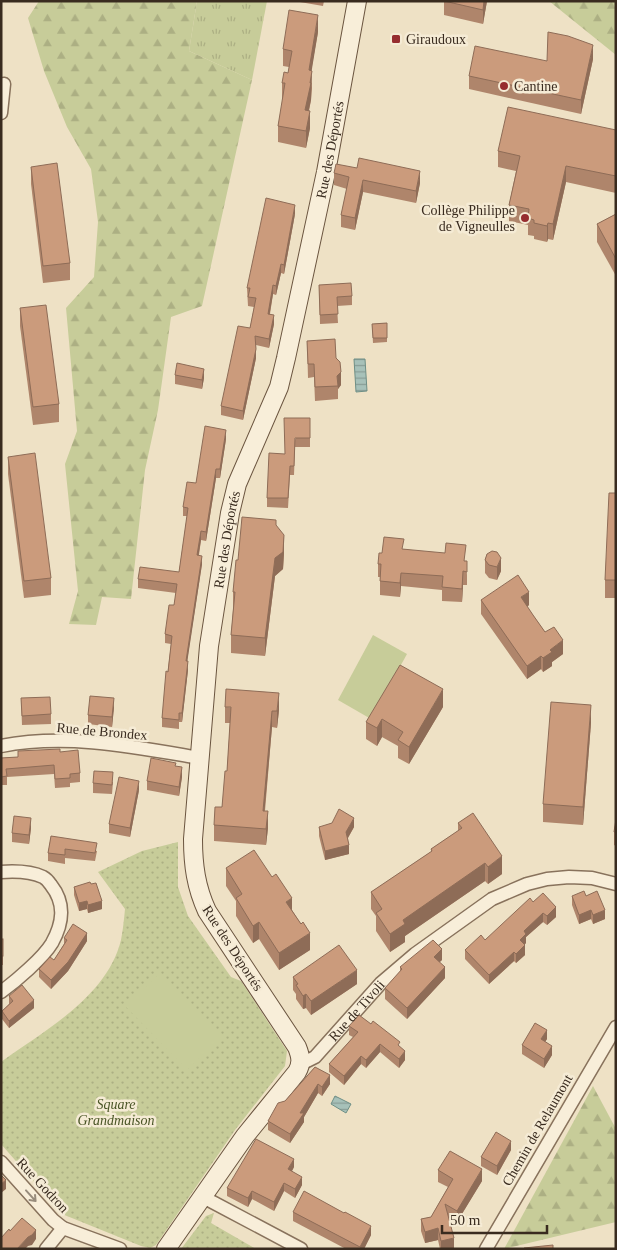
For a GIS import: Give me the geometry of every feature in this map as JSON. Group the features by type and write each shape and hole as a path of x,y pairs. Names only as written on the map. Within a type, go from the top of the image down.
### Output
{"street":[{"name":"Rue des Déportés","path":"301,1064 297,1048 207,910 200,894 193,859 209,646 230,513 237,484 278,387 286,358 328,160 356,1"},
{"path":"1,113 4,84"},
{"name":"Rue de Brondex","path":"1,746 57,741 113,744 200,758"},
{"path":"1,872 33,873 45,878 60,899 62,911 52,943 44,954 1,992"},
{"name":"Rue de Tivoli","path":"166,1249 245,1136 297,1072 301,1064 314,1057 381,983 415,954 492,898 527,884 546,879 569,877 592,878 616,884"},
{"name":"Chemin de Relaumont","path":"486,1249 616,1027"},
{"name":"Rue Godron","path":"1,1162 53,1220 63,1228 120,1249"},
{"path":"203,1197 301,1249"},
{"path":"46,1249 63,1228"}],"green space":[{"path":"39,1 197,1 189,51 252,80 202,306 171,317 158,410 145,470 131,599 102,597 96,625 69,624 78,591 65,464 77,431 66,308 94,277 98,222 91,169 67,127 44,71 28,18"},
{"path":"197,1 267,1 252,80 189,51"},
{"path":"549,1 616,1 616,55"},
{"path":"373,635 407,654 371,719 338,700"},
{"name":"Square Grandmaison","path":"178,842 178,887 188,916 231,977 241,981 287,1051 285,1066 235,1130 156,1245 150,1248 62,1214 1,1144 1,1062 72,1010 103,979 114,960 121,940 125,909 98,872 142,851"},
{"path":"159,974 221,1038 187,1070 125,1006"},
{"path":"593,1086 616,1129 616,1222 504,1249"},
{"path":"214,1213 211,1223 256,1249 181,1249 206,1216"}],"water":[{"path":"354,359 365,359 367,391 356,392"},
{"path":"335,1096 351,1104 346,1113 331,1104"}],"building":[{"path":"444,1 484,1 483,10"},
{"path":"289,10 318,15 309,70 312,71 305,110 310,111 306,131 278,126 285,83 282,83 284,72 288,73 292,51 283,49"},
{"path":"548,32 568,36 593,45 581,100 469,76 475,46 547,61"},
{"path":"508,107 616,130 616,176 566,166 553,224 548,223 547,226 534,223 534,220 528,218 529,209 509,205 520,156 498,151"},
{"path":"359,158 420,171 416,191 363,180 355,218 341,215 349,177 334,173 336,164 357,168"},
{"path":"57,163 70,263 43,266 31,167"},
{"path":"266,198 295,205 284,265 281,264 276,286 273,285 268,314 274,315 269,339 255,336 256,349 243,411 221,406 238,326 250,328 256,298 248,297 250,288 247,288"},
{"path":"616,214 616,259 597,224"},
{"path":"351,283 352,296 337,297 338,314 320,315 319,285"},
{"path":"46,305 59,404 33,407 20,308"},
{"path":"387,323 387,338 373,338 372,324"},
{"path":"335,339 336,358 340,362 341,372 337,376 338,386 315,387 314,364 308,364 307,341"},
{"path":"177,363 204,369 202,380 175,375"},
{"path":"284,418 310,418 310,438 295,438 294,466 290,466 288,498 267,498 269,453 285,454"},
{"path":"205,426 226,430 220,469 216,469 206,532 201,531 197,555 202,556 186,661 188,661 182,713 179,713 179,720 162,718 166,671 168,672 172,636 165,634 169,605 174,605 177,584 138,579 140,567 179,572 188,508 183,507 187,482 196,483"},
{"path":"35,453 51,578 24,581 8,457"},
{"path":"609,493 616,493 616,580 605,580"},
{"path":"242,517 276,520 276,525 284,535 283,552 275,558 265,638 231,635 235,592 233,592"},
{"path":"384,537 404,539 402,549 445,553 446,543 466,545 464,561 467,561 467,572 463,571 462,589 442,587 443,576 401,573 400,583 380,581 381,564 378,564 379,553 382,553"},
{"path":"492,551 497,552 501,558 497,567 489,565 485,560 487,554"},
{"path":"518,575 529,592 521,597 533,615 545,632 554,627 563,640 550,650 552,652 543,658 541,656 527,666 481,600"},
{"path":"400,665 443,689 409,747 398,740 403,732 382,719 377,728 366,722"},
{"path":"226,689 279,693 277,711 272,711 263,811 268,811 266,829 214,825 215,807 222,807 225,771 227,771 231,707 225,707"},
{"path":"90,696 114,698 112,717 88,715"},
{"path":"50,697 51,714 22,716 21,698"},
{"path":"551,702 591,705 583,807 543,804"},
{"path":"60,749 60,752 78,750 80,773 70,774 70,778 55,779 54,765 6,769 7,776 1,777 1,758 18,757 18,751"},
{"path":"151,758 176,763 175,766 182,767 179,787 147,781"},
{"path":"94,771 113,772 112,785 93,783"},
{"path":"119,777 139,781 130,828 109,824"},
{"path":"339,809 354,818 346,832 349,845 325,851 319,827 332,823"},
{"path":"473,813 502,856 488,867 485,863 403,920 405,924 390,934 376,913 382,909 371,892 432,851 431,849 462,828 458,823"},
{"path":"14,816 31,818 29,835 12,833"},
{"path":"51,836 97,843 95,853 65,849 65,855 48,853"},
{"path":"254,850 272,877 276,874 292,898 286,902 301,924 303,922 310,933 279,953 259,922 253,926 236,898 242,894 226,868"},
{"path":"90,882 91,884 96,883 102,901 88,905 87,901 79,903 74,887"},
{"path":"584,891 586,896 597,891 605,910 593,915 591,910 579,915 572,896"},
{"path":"543,893 556,907 547,916 543,913 524,931 526,934 520,940 525,945 516,954 514,952 489,975 465,950 481,935 485,940 530,898 533,902"},
{"path":"73,924 87,933 68,962 51,980 39,969 50,957 54,960 67,940 64,938"},
{"path":"1,939 3,939 3,956 1,956"},
{"path":"433,940 442,949 434,957 445,967 407,1008 385,988 402,969 400,967"},
{"path":"339,945 357,970 311,1001 306,994 303,996 293,977"},
{"path":"22,985 34,1000 9,1021 2,1011 13,1001 9,996"},
{"path":"359,1015 371,1024 373,1021 400,1042 398,1045 405,1051 399,1059 380,1044 366,1060 361,1056 344,1076 329,1064 358,1032 349,1026"},
{"path":"535,1023 547,1030 541,1039 552,1046 544,1059 522,1045"},
{"path":"315,1067 330,1075 322,1087 318,1084 300,1113 304,1113 290,1134 268,1121 278,1103 285,1101"},
{"path":"496,1132 511,1141 497,1166 481,1157"},
{"path":"256,1139 294,1159 288,1169 302,1177 295,1189 284,1183 274,1202 252,1191 248,1198 227,1188"},
{"path":"450,1151 482,1169 457,1211 445,1204 454,1238 441,1241 438,1228 425,1232 421,1219 431,1217 453,1179 438,1170"},
{"path":"1,1175 6,1180 1,1184"},
{"path":"304,1191 371,1226 360,1247 293,1212"},
{"path":"22,1218 36,1230 17,1249 1,1249 1,1238"},
{"path":"553,1245 553,1249 524,1249 524,1248"}],"place":[{"name":"Giraudoux","path":"396,39"},
{"name":"Cantine","path":"504,86"},
{"name":"Collège Philippe de Vigneulles","path":"525,218"}]}
